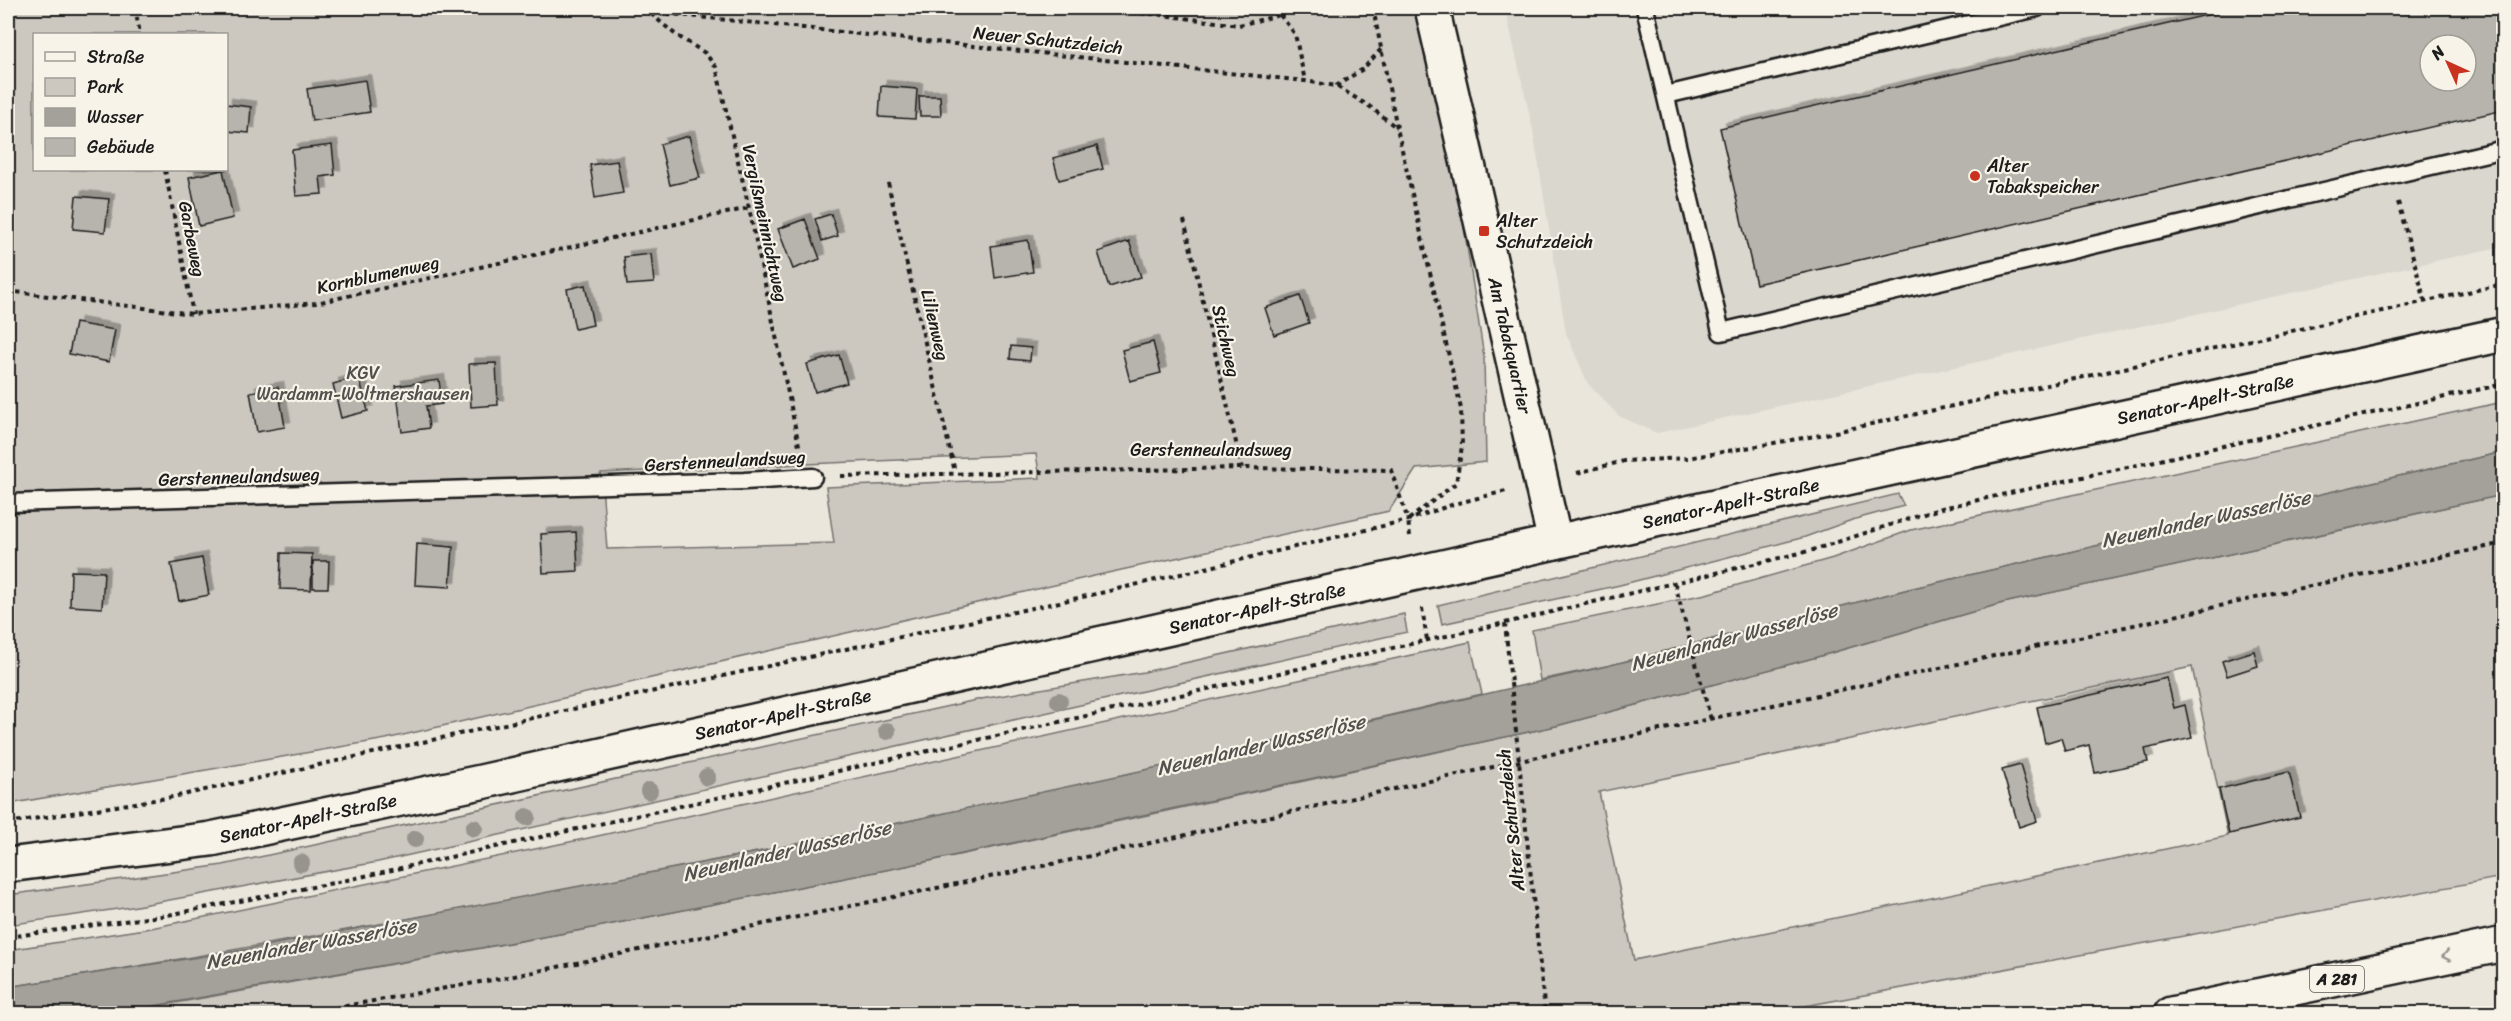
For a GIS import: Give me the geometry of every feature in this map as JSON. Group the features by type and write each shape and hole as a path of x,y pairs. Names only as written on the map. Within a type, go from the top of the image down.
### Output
{"main road":[{"name":"Am Tabakquartier","path":"1432,8 1555,542"},
{"name":"Senator-Apelt-Straße","path":"8,866 234,835 2504,334"},
{"name":"A 281","path":"2171,1014 2504,944"}],"lane":[{"path":"1645,8 1721,332 2504,149"},
{"path":"1666,95 2037,8"},
{"name":"Gerstenneulandsweg","path":"8,503 733,482 809,477"}],"path":[{"path":"135,8 140,33"},
{"name":"Neuer Schutzdeich","path":"614,8 1336,86"},
{"name":"Vergißmeinnichtweg","path":"644,8 676,35 705,52 716,67 809,477"},
{"path":"1042,8 1154,14 1239,25 1280,15"},
{"path":"1279,8 1280,15 1295,34 1305,81"},
{"path":"1373,8 1461,409 1462,446 1456,483 1408,520"},
{"path":"1383,47 1363,69 1336,86 1369,106 1398,128"},
{"name":"Garbeweg","path":"165,171 193,314"},
{"path":"2391,175 2425,301"},
{"name":"Lilienweg","path":"888,183 955,472"},
{"name":"Kornblumenweg","path":"8,291 193,314 316,303 749,208"},
{"name":"Stichweg","path":"1184,220 1242,468"},
{"path":"8,823 173,797 1105,592 1408,520 1454,504 1624,460 1688,458 1826,434 2504,284"},
{"path":"8,937 168,915 338,882 1675,584 1813,550 1942,508 2504,384"},
{"name":"Gerstenneulandsweg","path":"809,477 955,472 1242,468 1390,470 1408,520"},
{"path":"1408,520 1427,640"},
{"path":"300,1014 514,976 1105,853 2504,543"},
{"path":"1675,584 1711,720"},
{"name":"Alter Schutzdeich","path":"1505,623 1545,1014"}],"shaded area":[{"path":"1505,8 2503,8 2503,246 1657,433 1619,416 1588,384 1566,333 1533,130"}],"green space":[{"name":"KGV Wardamm-Woltmershausen","path":"8,8 1416,8 1455,168 1484,357 1486,462 1416,469 1389,511 1094,576 386,739 8,804","holes":["1036,454 1040,478 826,487 834,543 607,549 601,473"]},
{"path":"2503,402 2503,452 1909,589 1611,665 1540,680 1532,630 1706,594 1833,558 1911,530"},
{"path":"1898,494 1904,506 1852,520 1805,537 1620,585 1442,624 1438,605"},
{"path":"2503,495 2503,877 1767,1013 114,1014 582,930 1148,815 1556,726 1817,657 2003,603","holes":["2192,667 2228,836 1634,960 1599,792"]},
{"path":"1404,614 1407,632 378,862 131,907 8,925 8,895 223,865 981,699 1144,672"},
{"path":"1470,642 1482,694 1115,777 748,854 379,924 8,987 8,950 151,928 584,839"}],"water":[{"name":"Neuenlander Wasserlöse","path":"2503,452 2503,495 2003,603 1817,657 1556,726 906,866 582,930 114,1013 8,1013 8,987 249,949 811,842 1316,733 1611,665 1909,589"}],"building":[{"path":"1692,8 1722,8 1693,14"},
{"name":"Alter Tabakspeicher","path":"2237,8 2504,8 2504,110 1756,284 1720,128"},
{"path":"365,80 370,112 312,121 307,89"},
{"path":"881,86 917,89 915,119 879,117"},
{"path":"919,96 940,96 941,116 920,116"},
{"path":"228,104 251,107 249,133 228,131"},
{"path":"689,136 700,178 670,185 660,144"},
{"path":"332,145 335,175 320,177 322,194 296,196 292,150"},
{"path":"1097,146 1103,169 1059,180 1053,158"},
{"path":"617,161 623,193 595,198 590,165"},
{"path":"223,171 233,218 199,226 189,177"},
{"path":"76,196 109,199 105,232 73,229"},
{"path":"831,214 838,236 822,241 815,219"},
{"path":"805,219 820,259 793,269 778,229"},
{"path":"1028,240 1033,272 995,278 991,246"},
{"path":"1129,241 1141,277 1109,287 1098,252"},
{"path":"651,254 654,283 627,285 624,257"},
{"path":"585,285 593,325 575,329 567,289"},
{"path":"1300,296 1309,323 1274,335 1265,308"},
{"path":"75,323 115,330 109,362 69,354"},
{"path":"1153,342 1161,373 1130,381 1122,350"},
{"path":"1011,346 1031,348 1030,361 1010,359"},
{"path":"839,355 847,383 815,392 807,364"},
{"path":"496,363 498,405 471,407 469,364"},
{"path":"359,377 368,411 341,418 333,384"},
{"path":"439,380 442,404 426,406 429,428 402,432 396,386"},
{"path":"278,387 285,427 257,432 250,392"},
{"path":"576,532 578,571 543,573 541,534"},
{"path":"417,544 453,547 450,587 415,585"},
{"path":"281,553 312,554 311,590 280,589"},
{"path":"202,558 209,595 179,601 171,564"},
{"path":"313,561 329,561 328,588 313,588"},
{"path":"71,571 104,572 102,608 70,606"},
{"path":"2254,651 2258,666 2227,676 2222,661"},
{"path":"2167,678 2174,708 2185,705 2192,738 2145,749 2148,762 2095,773 2089,745 2065,751 2061,738 2045,743 2037,707"},
{"path":"2020,765 2037,821 2019,827 2002,770"},
{"path":"2289,772 2300,817 2229,834 2219,789"}],"place":[{"name":"Alter Tabakspeicher","path":"1975,176"},
{"name":"Alter Schutzdeich","path":"1484,231"}]}
